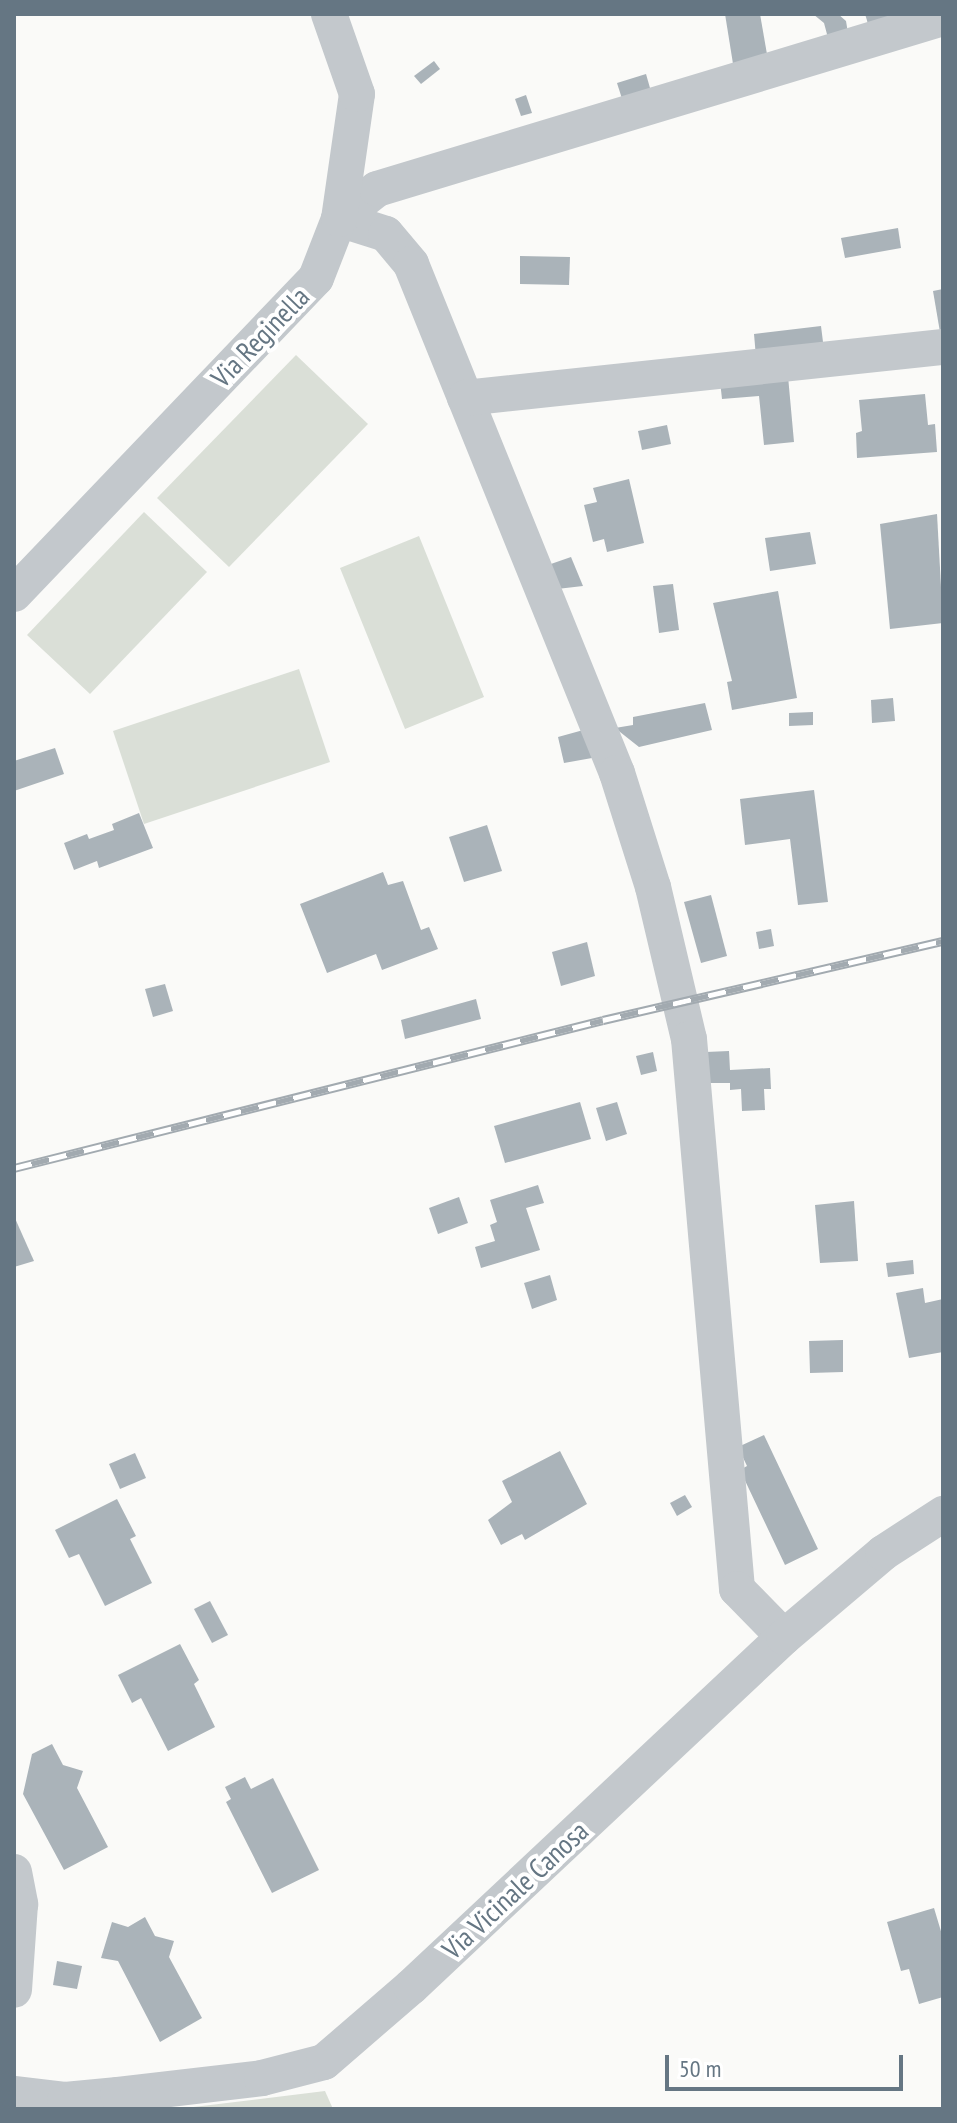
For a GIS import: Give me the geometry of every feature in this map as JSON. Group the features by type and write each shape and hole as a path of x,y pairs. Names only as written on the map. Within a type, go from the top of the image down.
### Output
{"street":[{"name":"Via Reginella","path":"14,594 316,278 339,219 357,94 329,14"},
{"path":"339,219 377,189 943,18"},
{"path":"339,219 386,234 411,264 617,773 653,887 689,1039 737,1589 784,1637"},
{"path":"465,398 943,347"},
{"name":"Via Vicinale Canosa","path":"14,2094 65,2100 105,2096 262,2078 308,2069 324,2062 411,1987 784,1637 883,1553 943,1514"},
{"path":"14,1872 20,1904 14,1990"}],"shaded area":[{"path":"296,355 368,424 229,567 157,498"},
{"path":"144,512 207,572 90,694 27,635"},
{"path":"419,536 484,697 405,729 340,568"},
{"path":"299,669 330,762 144,824 113,731"},
{"path":"325,2091 333,2109 177,2109"}],"building":[{"path":"725,14 760,14 768,60 734,70"},
{"path":"813,14 838,14 846,21 848,33 828,38 824,23"},
{"path":"865,14 909,14 869,27"},
{"path":"434,61 440,69 421,84 414,76"},
{"path":"646,74 652,95 624,105 617,83"},
{"path":"526,95 532,113 521,116 515,99"},
{"path":"898,228 901,248 845,258 841,238"},
{"path":"520,256 570,257 569,285 520,284"},
{"path":"943,289 943,338 941,338 933,291"},
{"path":"821,326 823,342 756,357 754,334"},
{"path":"788,376 794,442 764,445 759,396 722,399 720,381"},
{"path":"925,394 928,425 935,424 937,452 857,458 856,433 862,431 859,400"},
{"path":"667,425 671,444 642,450 638,431"},
{"path":"629,479 644,543 607,552 604,539 593,542 584,505 597,502 593,488"},
{"path":"937,514 943,623 890,629 880,524"},
{"path":"810,532 816,564 770,571 765,538"},
{"path":"571,557 583,586 557,589 548,565"},
{"path":"673,584 679,630 659,633 653,586"},
{"path":"778,591 797,698 732,710 727,682 732,681 713,603"},
{"path":"893,698 895,721 872,723 871,700"},
{"path":"705,703 712,730 639,747 615,728 633,725 633,717"},
{"path":"813,712 813,725 789,726 789,713"},
{"path":"587,729 592,758 564,763 558,737"},
{"path":"55,748 64,774 14,791 14,761"},
{"path":"814,790 828,902 798,905 790,839 745,845 740,799"},
{"path":"139,813 153,848 99,868 97,861 74,870 64,843 87,834 89,839 114,830 112,824"},
{"path":"487,825 502,871 464,882 449,837"},
{"path":"383,872 388,885 403,881 421,930 429,927 438,949 382,970 376,954 327,973 300,904"},
{"path":"711,895 727,956 701,963 684,902"},
{"path":"771,929 774,946 759,949 756,932"},
{"path":"587,942 595,976 561,986 552,952"},
{"path":"165,984 173,1011 153,1017 145,989"},
{"path":"476,999 481,1019 405,1039 401,1020"},
{"path":"729,1051 730,1070 770,1068 771,1089 764,1089 765,1110 742,1111 741,1089 730,1090 730,1083 708,1083 706,1052"},
{"path":"653,1052 657,1071 641,1075 636,1056"},
{"path":"580,1102 591,1139 505,1163 494,1126"},
{"path":"617,1102 627,1134 606,1141 596,1108"},
{"path":"538,1185 544,1203 526,1208 540,1250 481,1268 475,1247 495,1241 490,1225 497,1222 490,1200"},
{"path":"459,1197 468,1223 438,1234 429,1208"},
{"path":"854,1201 858,1261 820,1263 815,1205"},
{"path":"14,1216 34,1261 14,1267"},
{"path":"913,1260 914,1274 888,1277 886,1263"},
{"path":"550,1275 557,1300 532,1309 524,1283"},
{"path":"923,1288 925,1303 943,1299 943,1352 909,1358 896,1293"},
{"path":"843,1340 843,1372 810,1373 809,1341"},
{"path":"764,1435 818,1549 785,1565 740,1470 747,1466 738,1447"},
{"path":"560,1451 587,1504 525,1540 522,1534 501,1545 488,1520 512,1502 502,1481"},
{"path":"135,1453 146,1478 120,1489 109,1464"},
{"path":"685,1495 692,1507 677,1516 670,1503"},
{"path":"117,1499 136,1536 130,1539 152,1583 105,1606 79,1554 69,1558 55,1530"},
{"path":"210,1601 228,1635 212,1643 194,1609"},
{"path":"180,1644 199,1680 194,1684 215,1727 168,1751 141,1698 132,1703 118,1675"},
{"path":"52,1744 63,1765 83,1771 77,1788 108,1847 64,1870 23,1794 32,1754"},
{"path":"245,1777 251,1789 273,1778 319,1870 272,1893 226,1802 231,1799 225,1787"},
{"path":"934,1908 943,1938 943,1997 919,2004 909,1969 901,1971 887,1922"},
{"path":"145,1917 155,1936 174,1941 169,1957 202,2018 160,2042 118,1961 101,1958 112,1922 128,1927"},
{"path":"57,1961 82,1966 77,1989 53,1985"}],"railway":[{"path":"14,1168 603,1020 943,941"}]}
